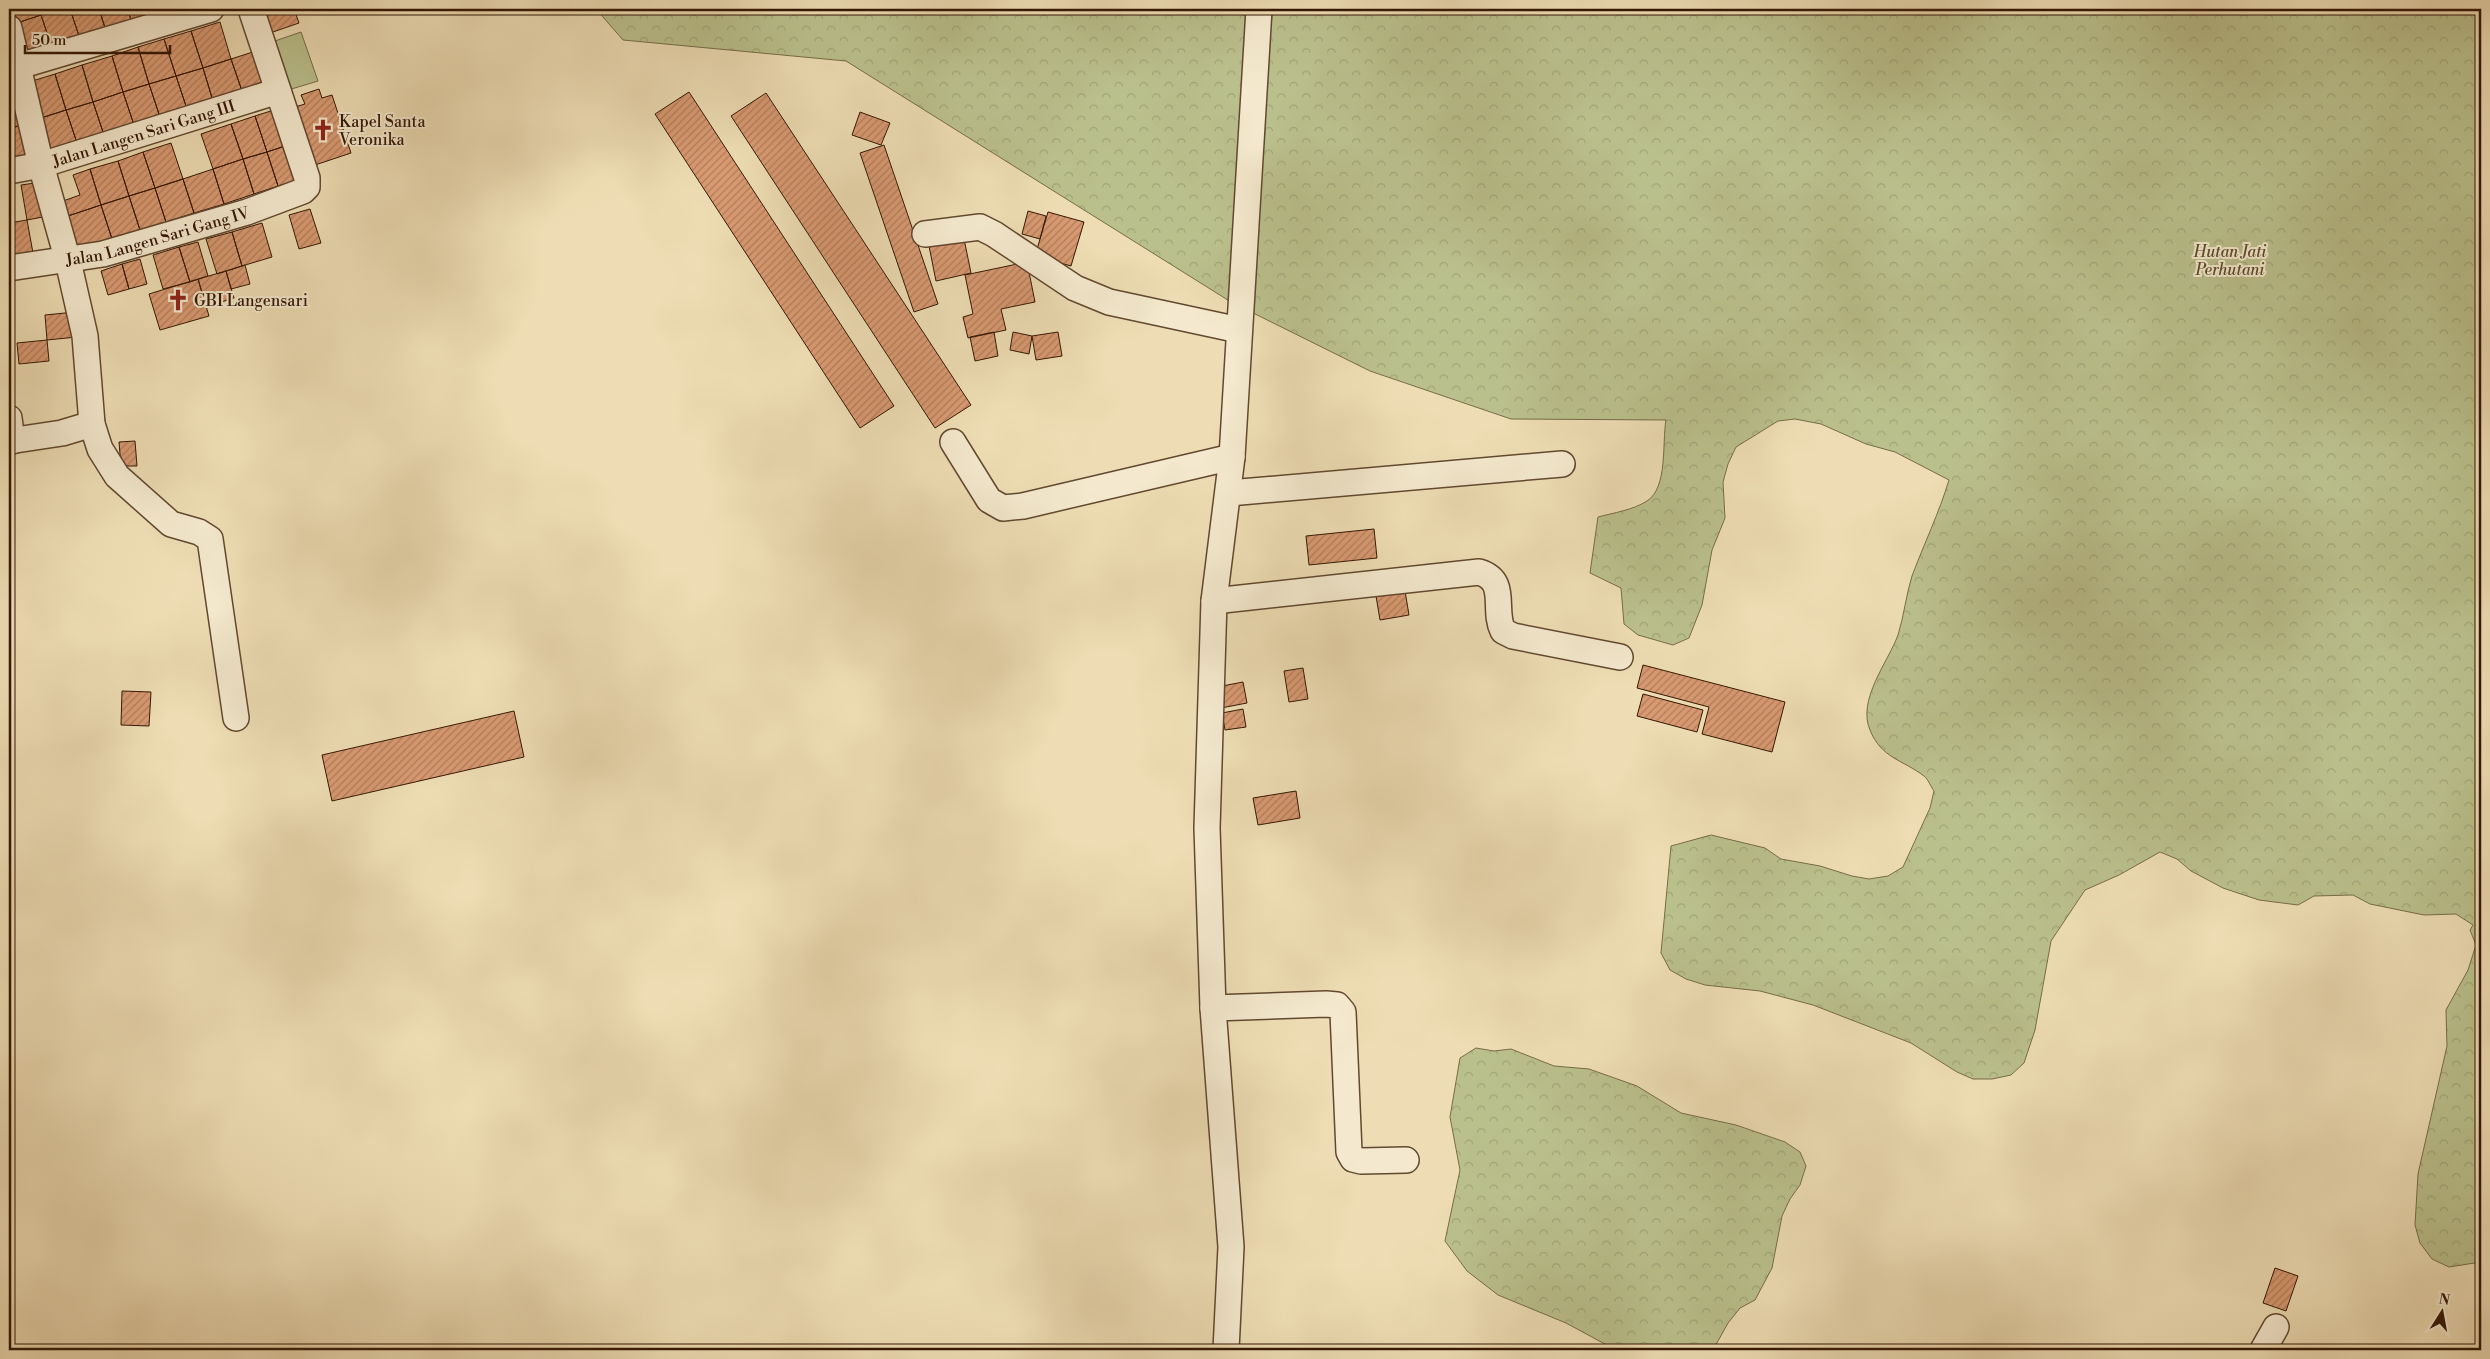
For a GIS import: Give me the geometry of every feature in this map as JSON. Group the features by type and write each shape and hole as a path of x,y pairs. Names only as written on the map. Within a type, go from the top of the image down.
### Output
{"street":[{"path":"14,68 211,9"},
{"path":"251,9 278,91"},
{"path":"1226,1350 1231,1247 1213,1008 1207,828 1214,601 1232,457 1259,9"},
{"path":"9,28 14,68 68,261 84,336 92,424 100,449 117,476 171,524 199,532 210,538 236,718"},
{"name":"Jalan Langen Sari Gang III","path":"9,171 41,165 278,91"},
{"name":"Jalan Langen Sari Gang IV","path":"9,268 68,261 103,254 238,214 303,191 308,183 308,178 278,91"},
{"path":"925,234 980,227 994,234 1075,288 1109,302 1239,330"},
{"path":"10,433 62,433 92,424"},
{"path":"953,442 989,500 1003,508 1023,506 1232,457"},
{"path":"1228,493 1562,464"},
{"path":"1214,601 1479,572 1491,576 1497,585 1499,623 1503,631 1513,636 1620,657"},
{"path":"1213,1008 1337,1005 1343,1012 1349,1152 1353,1159 1361,1161 1406,1160"},
{"path":"2263,1350 2276,1327"}],"green space":[{"name":"Hutan Jati Perhutani","path":"596,9 2481,9 2481,1262 2449,1267 2432,1259 2420,1243 2415,1225 2418,1174 2447,1046 2446,1010 2468,970 2476,945 2470,930 2473,925 2456,914 2424,915 2370,904 2353,895 2314,896 2298,905 2259,900 2223,888 2191,871 2177,859 2160,852 2119,875 2085,890 2051,941 2035,1030 2024,1063 2011,1075 1992,1079 1973,1079 1957,1072 1911,1043 1813,1005 1760,991 1705,985 1686,979 1670,970 1661,953 1671,846 1711,835 1765,848 1781,859 1820,866 1869,879 1888,876 1903,867 1930,808 1934,791 1924,776 1893,758 1880,747 1870,730 1867,706 1875,681 1898,635 1912,576 1949,480 1895,452 1866,444 1821,424 1795,419 1778,421 1736,447 1728,464 1723,482 1725,518 1712,550 1702,605 1689,638 1673,645 1638,635 1624,624 1621,588 1590,573 1598,517 1636,507 1654,495 1663,464 1666,420 1511,419 1370,371 1231,302 846,61 623,40"},
{"path":"301,32 318,81 288,90 272,42"},
{"path":"1476,1048 1494,1051 1511,1049 1554,1066 1589,1069 1637,1086 1681,1113 1736,1125 1785,1142 1800,1152 1806,1166 1800,1185 1790,1199 1782,1216 1772,1268 1755,1300 1740,1308 1728,1323 1713,1350 1616,1350 1566,1323 1498,1295 1467,1271 1445,1241 1460,1170 1450,1117 1460,1058"}],"building":[{"path":"12,9 39,9 41,15 17,23"},
{"path":"39,9 60,9 41,15"},
{"path":"60,9 70,9 80,39 52,48 41,15"},
{"path":"70,9 99,9 106,31 80,39"},
{"path":"99,9 127,9 132,22 106,31"},
{"path":"127,9 157,9 159,14 132,22"},
{"path":"261,9 294,9 299,23 270,33"},
{"path":"41,15 52,48 28,56 17,23"},
{"path":"220,22 231,59 203,68 191,31"},
{"path":"191,31 203,68 176,76 164,39"},
{"path":"164,39 176,76 149,84 138,47"},
{"path":"138,47 149,84 123,92 112,56"},
{"path":"256,51 266,84 242,91 231,59"},
{"path":"112,56 123,92 93,102 82,65"},
{"path":"231,59 242,91 213,101 203,68"},
{"path":"82,65 93,102 66,110 55,74"},
{"path":"203,68 213,101 187,109 176,76"},
{"path":"55,74 66,110 41,118 29,82"},
{"path":"176,76 187,109 160,117 149,84"},
{"path":"149,84 160,117 134,125 123,92"},
{"path":"19,87 25,125 9,128 9,88"},
{"name":"Kapel Santa Veronika","path":"319,89 322,98 332,95 351,153 315,165 295,107 305,104 301,95"},
{"path":"123,92 134,125 104,135 93,102"},
{"path":"689,92 894,406 860,428 655,114"},
{"path":"766,93 971,405 935,428 731,116"},
{"path":"93,102 104,135 77,143 66,110"},
{"path":"277,109 288,145 267,152 255,116"},
{"path":"66,110 77,143 51,151 41,118"},
{"path":"860,112 890,123 881,145 852,135"},
{"path":"255,116 267,152 243,159 231,124"},
{"path":"231,124 243,159 213,169 201,134"},
{"path":"25,125 30,155 9,158 9,128"},
{"path":"171,143 183,179 155,188 143,152"},
{"path":"288,145 300,179 278,186 267,152"},
{"path":"884,145 938,304 914,312 860,153"},
{"path":"143,152 155,188 129,196 118,161"},
{"path":"267,152 278,186 254,194 243,159"},
{"path":"243,159 254,194 224,204 213,169"},
{"path":"118,161 129,196 101,205 90,169"},
{"path":"90,169 101,205 68,216 63,201 80,195 73,175"},
{"path":"213,169 224,204 194,213 183,179"},
{"path":"183,179 194,213 166,222 155,188"},
{"path":"42,182 48,216 27,220 21,185"},
{"path":"155,188 166,222 140,230 129,196"},
{"path":"129,196 140,230 112,239 101,205"},
{"path":"101,205 112,239 79,250 68,216"},
{"path":"310,209 321,243 299,249 289,215"},
{"path":"1028,211 1046,216 1040,239 1022,234"},
{"path":"1048,212 1084,222 1071,266 1035,256"},
{"path":"27,220 33,253 11,257 9,223"},
{"path":"262,223 272,257 242,266 232,232"},
{"path":"232,232 242,266 217,274 206,239"},
{"path":"963,234 971,273 936,281 928,241"},
{"path":"198,242 208,276 190,282 179,247"},
{"path":"179,247 190,282 163,289 153,255"},
{"path":"140,259 147,284 129,289 122,264"},
{"path":"1027,262 1035,302 1001,309 1006,330 968,338 963,317 973,314 965,275"},
{"path":"122,264 129,289 108,295 101,271"},
{"path":"245,265 250,284 231,289 226,271"},
{"path":"226,271 234,298 206,307 198,279"},
{"name":"GBI Langensari","path":"198,279 209,316 160,330 149,294"},
{"path":"75,312 77,337 47,340 45,315"},
{"path":"994,332 998,356 975,361 970,337"},
{"path":"1013,332 1032,336 1029,354 1010,350"},
{"path":"1058,332 1062,356 1036,360 1032,336"},
{"path":"47,340 49,361 19,364 17,343"},
{"path":"135,441 137,466 121,466 119,442"},
{"path":"1374,529 1377,558 1309,565 1306,536"},
{"path":"1405,591 1409,615 1380,620 1376,596"},
{"path":"1643,665 1785,702 1772,752 1702,734 1709,707 1637,688"},
{"path":"1303,668 1308,699 1289,702 1284,671"},
{"path":"1243,682 1247,703 1221,708 1217,687"},
{"path":"122,691 151,692 149,726 121,725"},
{"path":"1643,694 1703,710 1697,732 1637,716"},
{"path":"1243,709 1246,727 1225,730 1222,713"},
{"path":"514,711 524,757 332,801 322,755"},
{"path":"1296,791 1300,818 1258,825 1253,798"},
{"path":"2275,1268 2298,1276 2286,1311 2263,1303"}],"place":[{"name":"Kapel Santa Veronika","path":"323,130"},
{"name":"GBI Langensari","path":"178,300"}]}
